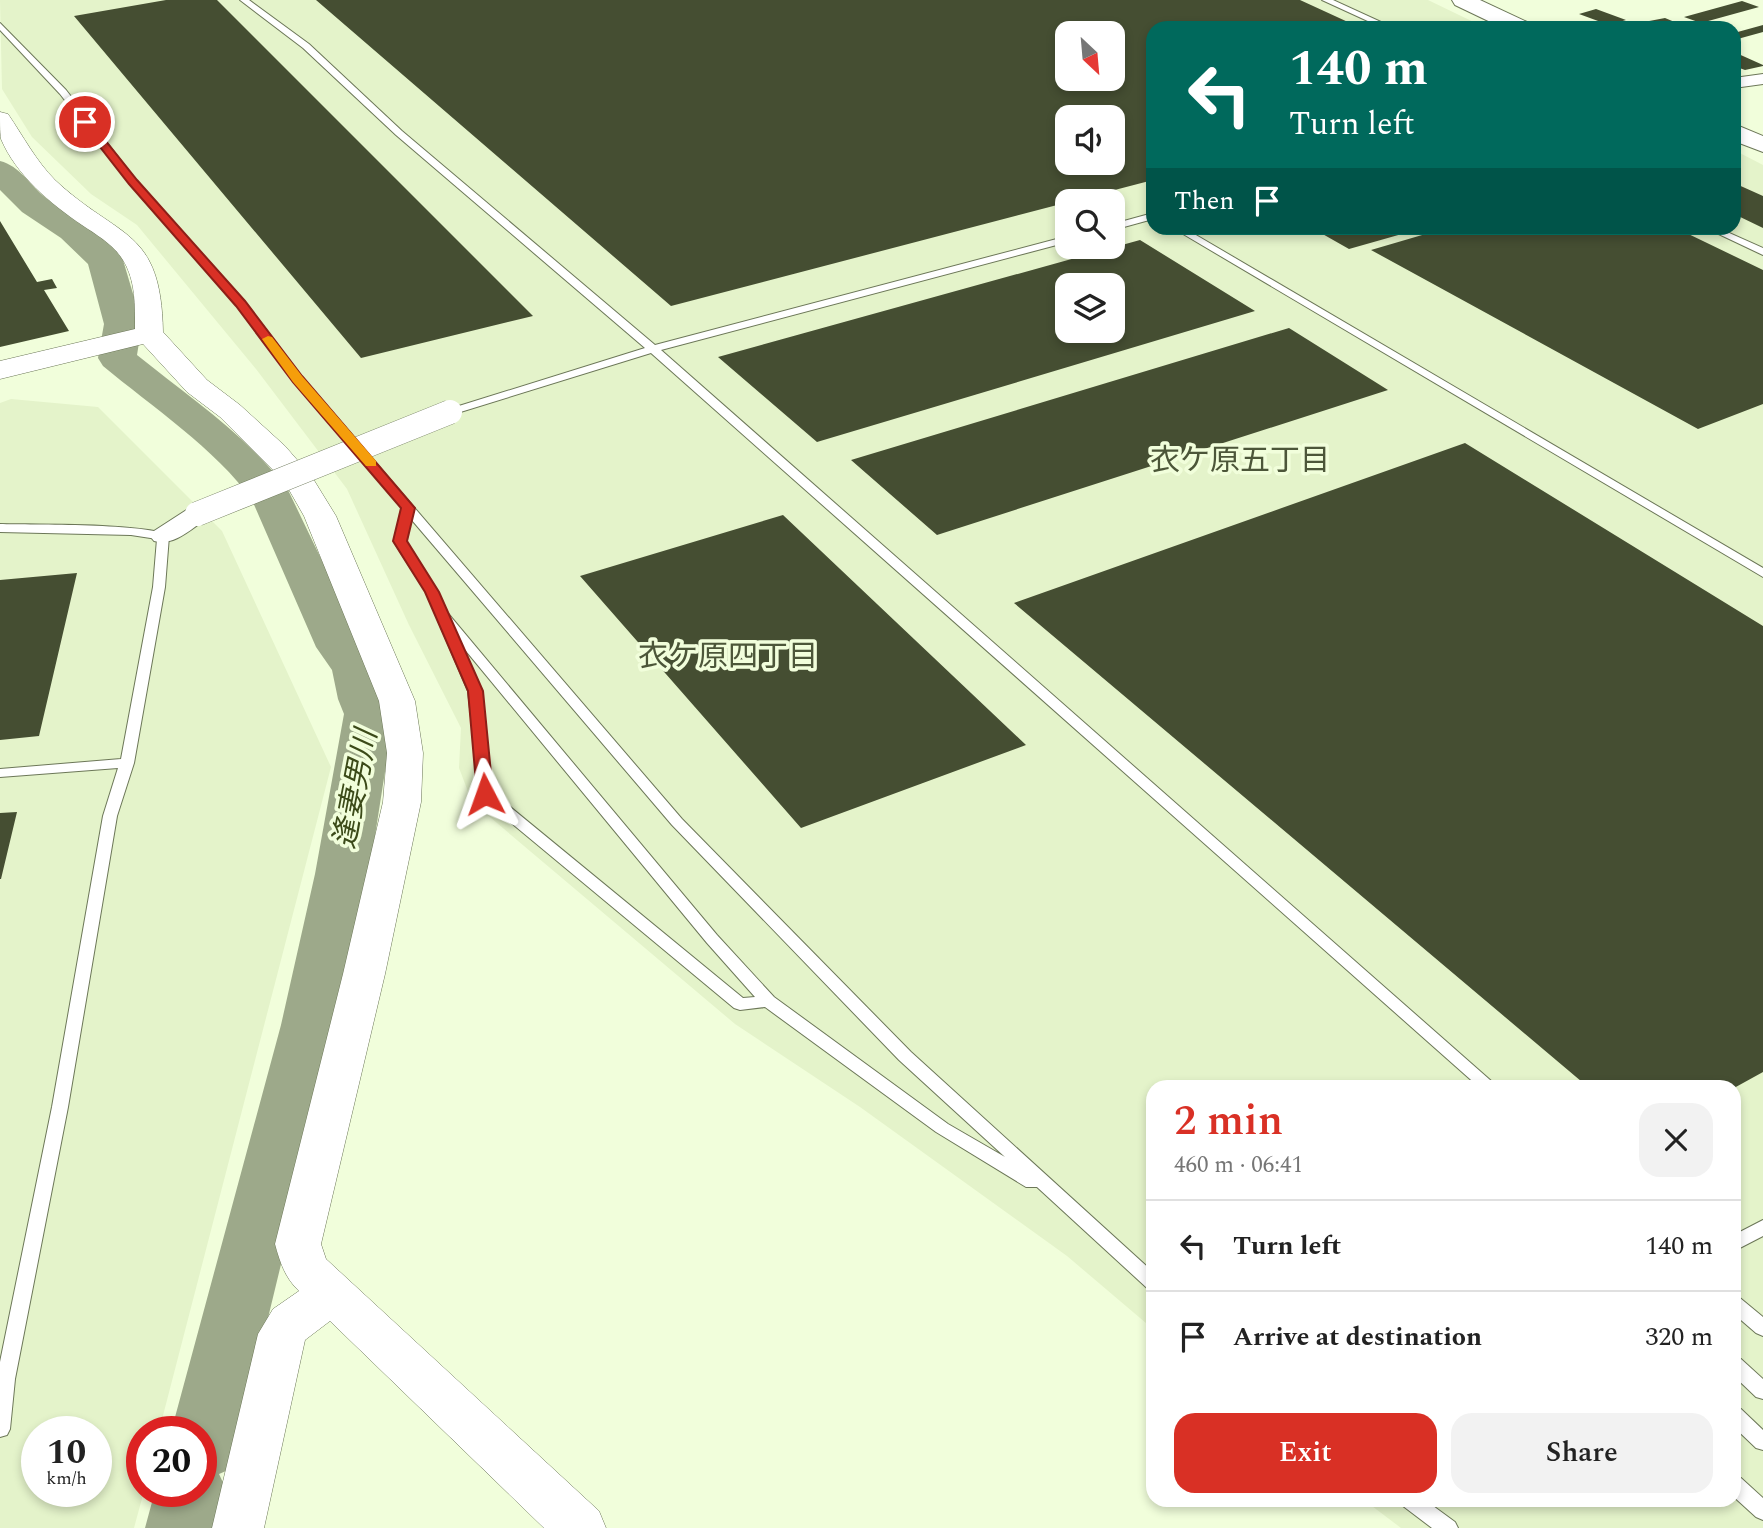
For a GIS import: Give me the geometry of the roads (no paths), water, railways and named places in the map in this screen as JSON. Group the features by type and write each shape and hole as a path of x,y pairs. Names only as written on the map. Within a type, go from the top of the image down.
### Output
{"main road":[{"path":"1463,0 1506,21"},
{"path":"1741,134 1763,145"}],"street":[{"path":"1741,82 1763,79"},
{"path":"0,119 47,184 123,243 137,261 148,282 140,336"},
{"path":"0,370 140,336"},
{"path":"140,336 230,411 297,477 320,516 397,701 405,752 402,802 364,974 298,1244 306,1269 580,1528"},
{"path":"163,536 197,514 450,412"},
{"path":"238,1528 282,1334 290,1323 332,1294"}],"lane":[{"path":"244,0 306,46 399,133 653,349 1482,1080"},
{"path":"1326,0 1374,21"},
{"path":"0,25 63,92 133,182 241,304 298,379 677,822 905,1056 1146,1277"},
{"path":"1125,224 1146,218"},
{"path":"1190,235 1763,573"},
{"path":"1726,235 1763,252"},
{"path":"450,412 653,349 1055,242"},
{"path":"408,508 400,541 432,592 475,691 485,794 740,1004 768,1001"},
{"path":"0,528 131,531 163,536 159,587 127,763 110,816 60,1107 3,1379 0,1429"},
{"path":"440,611 712,939 768,1001 942,1128 1058,1196"},
{"path":"0,773 127,763"},
{"path":"1741,1240 1763,1227"},
{"path":"1741,1309 1763,1328"},
{"path":"1741,1371 1763,1391"},
{"path":"1741,1422 1763,1442"},
{"path":"1741,1491 1763,1511"},
{"path":"1420,1507 1448,1528"}],"waterway":[{"name":"逢妻男川","path":"0,171 34,205 73,231 105,260 123,324 117,358 215,438 257,477 273,499 340,647 356,670 362,699 369,714 342,874 310,1025 210,1416"},
{"name":"逢妻男川","path":"181,1528 187,1507"}],"district":[{"name":"衣ケ原五丁目","path":"1240,460"},
{"name":"衣ケ原四丁目","path":"728,656"}]}
